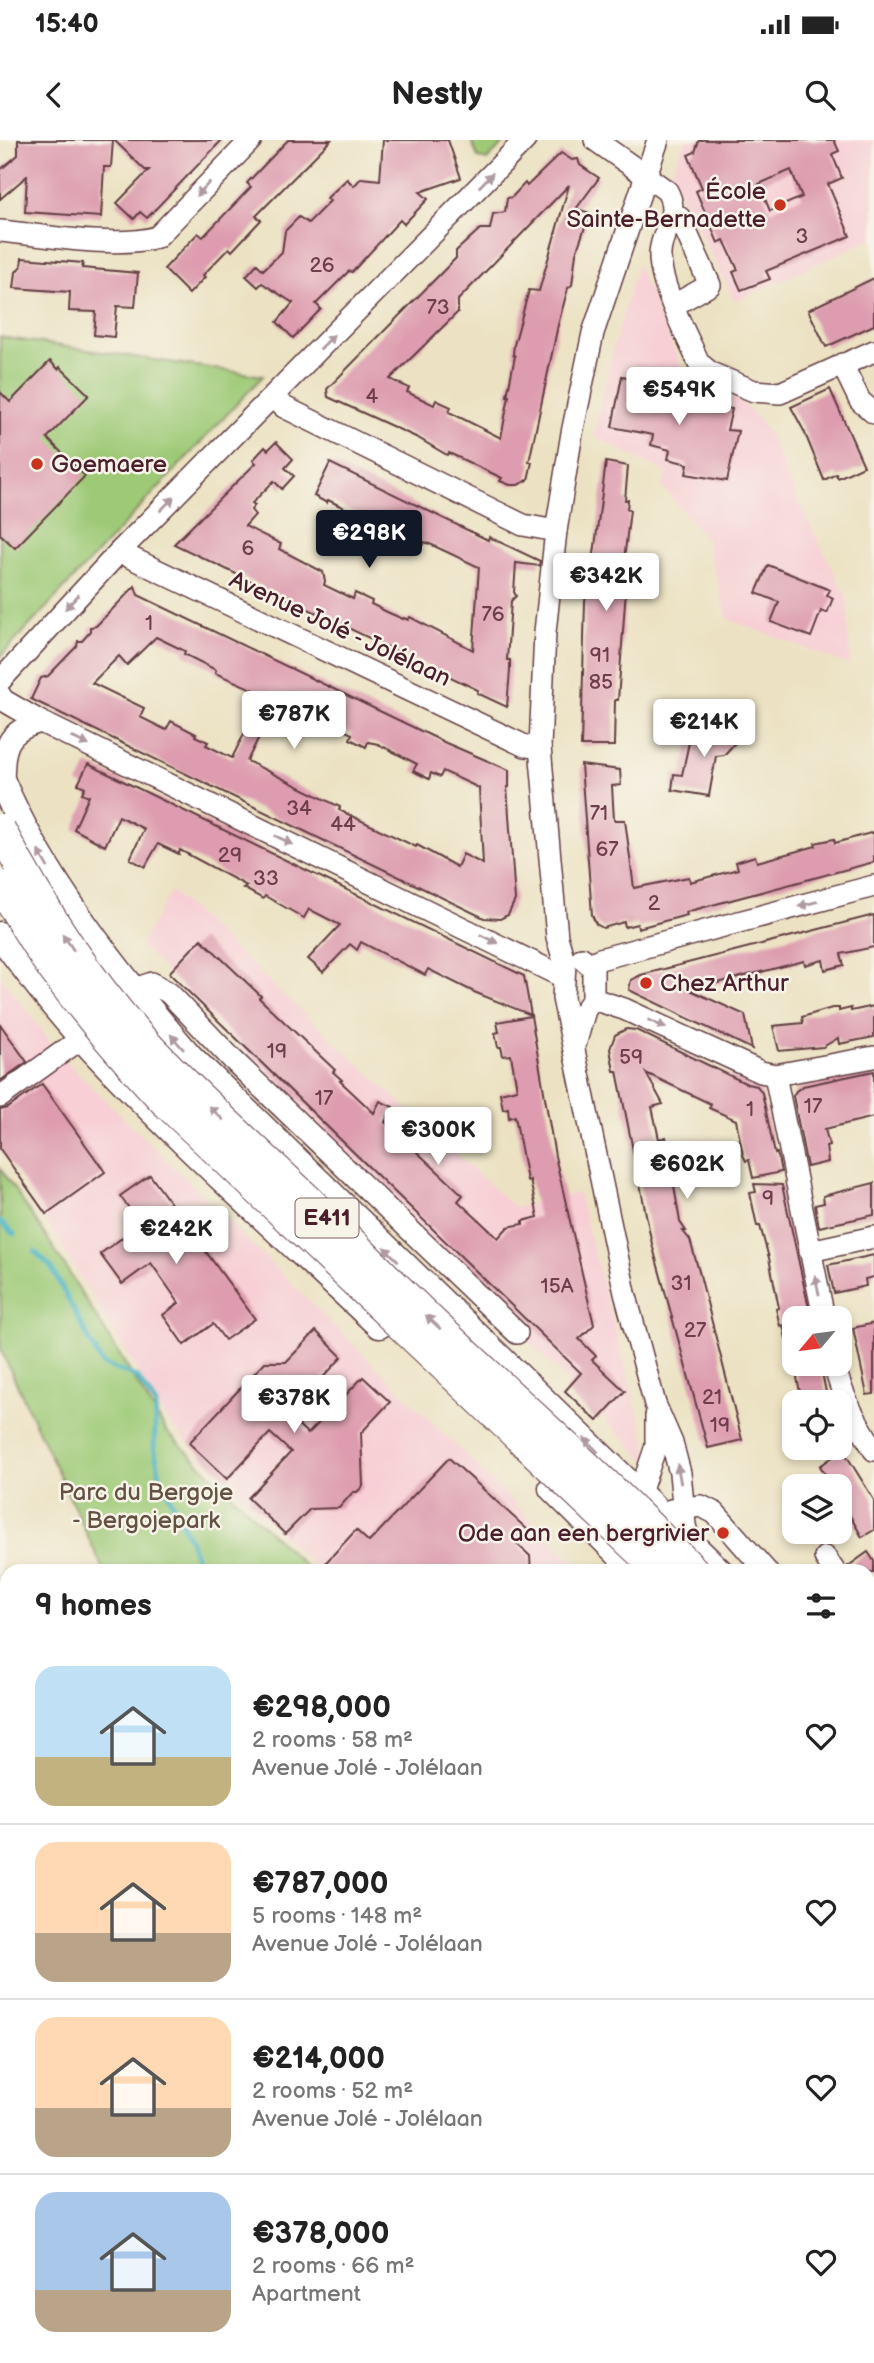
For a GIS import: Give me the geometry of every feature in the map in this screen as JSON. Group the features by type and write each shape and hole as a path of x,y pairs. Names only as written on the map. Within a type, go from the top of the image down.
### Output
{"highway":[{"name":"E411","path":"0,829 18,864 68,943 141,1037 185,1083 687,1564"},
{"name":"E411","path":"0,885 45,958 121,1055 165,1102 653,1564"}],"main road":[{"path":"1,781 56,881 132,990 191,1058 256,1124 640,1493 671,1510 689,1541 712,1564"},
{"path":"0,935 41,990 82,1038 158,1116 630,1564"},
{"path":"631,1564 640,1493"}],"street":[{"path":"0,232 122,243 157,237 251,140"},
{"path":"0,681 118,552 525,140"},
{"path":"595,140 667,191 673,202 660,250 660,268 699,363 711,373 754,391 780,393 874,351"},
{"path":"658,140 593,333 572,433 556,531 545,632 540,747 557,937 575,966 564,1002 625,1293 656,1404 672,1443 680,1473 671,1510 701,1506 715,1513 760,1564"},
{"path":"672,213 680,218 710,285 674,305"},
{"path":"842,364 860,401 874,412"},
{"path":"273,397 284,407 523,525 556,531"},
{"name":"Avenue Jolé - Jolélaan","path":"118,552 525,747 540,747"},
{"path":"0,695 3,700 41,722 575,966 593,968 589,1005 574,1047"},
{"path":"1,781 4,754 13,734 27,725 41,722"},
{"path":"575,966 874,886"},
{"path":"132,990 152,983 169,993 234,1061 517,1333"},
{"path":"564,1002 574,1011 589,1005 624,1009 761,1072 775,1075 874,1057"},
{"path":"0,1097 82,1038"},
{"path":"775,1075 821,1306"},
{"path":"810,1251 874,1237"},
{"path":"836,1376 846,1402 874,1450"},
{"path":"640,1493 656,1446 656,1404"}],"shaded area":[{"name":"École Sainte-Bernadette","path":"686,140 874,140 874,237 735,302 670,173"},
{"path":"637,264 689,385 736,398 758,418 769,434 798,502 847,597 850,665 728,619 705,538 662,486 668,473 594,436 611,356"},
{"path":"171,891 515,1208 578,1193 653,1468 140,945"},
{"path":"0,975 61,1056 576,1564 312,1564 171,1426 0,1145"}],"green space":[{"path":"471,140 507,140 487,160 478,158"},
{"path":"0,337 263,376 0,657"},
{"name":"Parc du Bergoje - Bergojepark","path":"0,1168 55,1250 167,1432 303,1564 101,1564 1,1350"}],"building":[{"path":"18,140 113,140 111,167 104,167 101,217 25,212 27,176 0,199 0,170 18,155"},
{"path":"114,140 222,140 147,218 140,212 134,219 117,203 149,170 145,170"},
{"path":"288,140 331,140 256,216 261,220 232,251 229,248 189,294 164,269 198,233 203,237 251,187 247,183"},
{"path":"383,140 448,140 461,178 420,192 428,199 404,224 400,220 352,272 349,271 316,304 321,309 293,338 277,322 293,303 262,283 258,287 246,276 257,264 263,270 282,252 285,231 299,217 308,223 330,201 327,198 347,179 354,186 361,178 380,180"},
{"name":"École Sainte-Bernadette","path":"699,140 834,140 839,151 832,154 842,178 828,184 850,236 766,271 770,279 741,290 733,272 738,270 724,240 718,243 696,191 702,188 688,155 695,152","holes":["791,170 802,197 770,211 759,184"]},
{"path":"561,153 572,160 578,159 580,165 599,178 576,209 590,213 576,253 572,285 568,288 558,325 529,462 532,462 528,480 518,485 510,485 500,481 502,478 449,453 447,455 418,438 328,397 327,389 456,258 456,251 480,229 490,229 493,214 505,212 507,198 512,197 525,183 527,186","holes":["569,185 539,291 529,290 514,345 515,356 501,438 449,412 451,407 436,400 434,405 407,392 409,388 390,379 458,312 458,300"]},
{"path":"22,258 83,263 82,268 138,273 135,307 117,306 114,337 94,335 96,312 69,311 70,292 14,288 16,272 21,266"},
{"path":"874,278 874,325 826,347 808,310"},
{"name":"Goemaere","path":"50,361 89,395 47,438 85,476 15,548 0,534 0,392 10,402"},
{"path":"622,376 664,385 662,395 732,409 727,430 738,431 727,481 686,474 688,464 668,459 670,450 651,445 653,435 612,427"},
{"path":"830,389 864,466 838,478 836,474 824,480 791,407"},
{"path":"276,442 293,459 285,468 294,476 282,489 274,481 252,503 255,505 251,510 255,515 245,526 281,544 279,549 323,572 324,585 353,599 355,593 387,612 403,619 408,620 410,617 473,650 479,567 424,542 422,546 391,532 390,535 361,516 314,496 330,463 488,540 489,537 540,561 539,566 516,563 516,596 511,601 507,660 510,660 507,707 477,693 478,690 269,590 263,592 261,586 174,544 256,463 253,460 265,447 268,450"},
{"path":"606,462 628,466 625,500 628,500 627,509 630,510 624,560 628,561 618,700 615,700 614,746 581,746 585,602 586,592 589,592"},
{"path":"768,565 830,590 827,595 833,598 827,613 821,611 811,637 771,622 779,602 756,593"},
{"path":"135,586 138,595 446,743 509,770 507,787 515,900 508,915 500,919 484,918 31,699 41,678 48,676 77,646 78,641 82,641 90,632 90,627 96,626","holes":["156,637 185,651 184,654 216,670 215,673 264,694 232,758 206,745 208,742 171,721 166,730 140,717 144,708 92,683 119,656 127,665","278,705 312,721 314,716 352,734 350,739 366,747 368,742 378,744 417,764 413,771 429,779 431,773 440,777 443,771 479,788 483,864 463,854 457,867 417,845 416,847 339,810 340,807 247,761 273,709 276,710"]},
{"path":"707,722 725,722 725,733 744,733 724,755 716,756 709,796 672,790 674,774 682,775 691,733 707,733"},
{"path":"88,764 524,976 531,1015 474,992 428,969 425,975 361,942 357,950 350,944 323,972 308,959 340,925 309,909 304,918 265,896 263,899 243,888 247,886 180,850 179,854 158,844 145,867 130,859 144,829 119,816 105,846 74,829 89,796 82,793 85,787 78,784"},
{"path":"581,765 620,770 621,785 612,786 614,820 625,820 634,888 689,877 690,882 738,869 736,862 755,856 757,862 816,846 815,843 834,839 835,843 874,832 874,862 686,912 687,915 638,928 637,924 625,927 624,922 603,928 596,924 592,915"},
{"path":"874,915 874,947 841,954 844,965 825,970 823,960 805,965 804,961 690,990 745,1015 752,1049 629,990 631,980 641,975"},
{"path":"201,939 335,1070 333,1072 342,1080 340,1081 374,1113 380,1101 393,1107 385,1122 463,1195 458,1201 498,1238 508,1227 538,1217 530,1180 527,1181 515,1116 509,1118 508,1108 503,1109 500,1093 517,1089 511,1055 503,1056 495,1033 499,1032 497,1022 531,1016 555,1156 594,1325 579,1339 596,1356 592,1360 625,1391 597,1421 565,1391 581,1373 169,973"},
{"path":"874,1006 874,1037 839,1044 838,1038 823,1047 779,1051 773,1026 803,1023 802,1017 832,1008 839,1008 839,1011 851,1008 851,1011"},
{"path":"0,1024 27,1062 0,1081"},
{"path":"626,1029 636,1030 747,1084 757,1086 762,1093 781,1172 753,1178 749,1160 746,1161 743,1155 736,1120 709,1108 711,1104 646,1073 663,1104 652,1107 659,1139 666,1137 680,1222 690,1240 700,1275 742,1440 708,1448 652,1244 617,1071 614,1071 610,1049 615,1035"},
{"path":"874,1071 874,1117 825,1129 829,1145 826,1146 828,1162 807,1167 793,1096 796,1091 803,1086"},
{"path":"42,1084 105,1172 46,1214 0,1149 0,1110 8,1108"},
{"path":"150,1175 255,1319 225,1340 213,1324 184,1345 163,1315 179,1303 151,1263 122,1284 100,1254 141,1224 120,1196"},
{"path":"874,1183 874,1215 819,1227 815,1205 824,1203 823,1196"},
{"path":"754,1184 782,1185 808,1306 782,1306 780,1326 769,1258 760,1226 757,1226 750,1193 756,1192"},
{"path":"874,1255 874,1277 865,1279 866,1286 834,1293 828,1265"},
{"path":"874,1323 874,1394 867,1395 853,1328"},
{"path":"316,1331 342,1357 288,1415 308,1434 363,1377 390,1402 361,1433 363,1486 353,1492 339,1508 310,1509 285,1534 248,1498 291,1452 270,1433 227,1479 189,1443 265,1362 286,1362"},
{"path":"797,1376 823,1376 826,1390 800,1390"},
{"path":"449,1458 529,1531 517,1544 530,1556 530,1564 324,1564 356,1530 369,1542"},
{"path":"829,1460 849,1460 874,1500 874,1530 862,1537 852,1519 852,1474 825,1474 820,1466"},
{"path":"868,1552 874,1561 874,1564 851,1564"}],"waterway":[{"path":"0,1222 14,1234"},
{"path":"35,1252 51,1267 102,1364 137,1377 156,1405 154,1447 160,1476 192,1545 198,1564"}],"place":[{"name":"École Sainte-Bernadette","path":"780,205"},
{"name":"Goemaere","path":"37,464"},
{"name":"Chez Arthur","path":"646,983"},
{"name":"Ode aan een bergrivier","path":"723,1533"}]}
